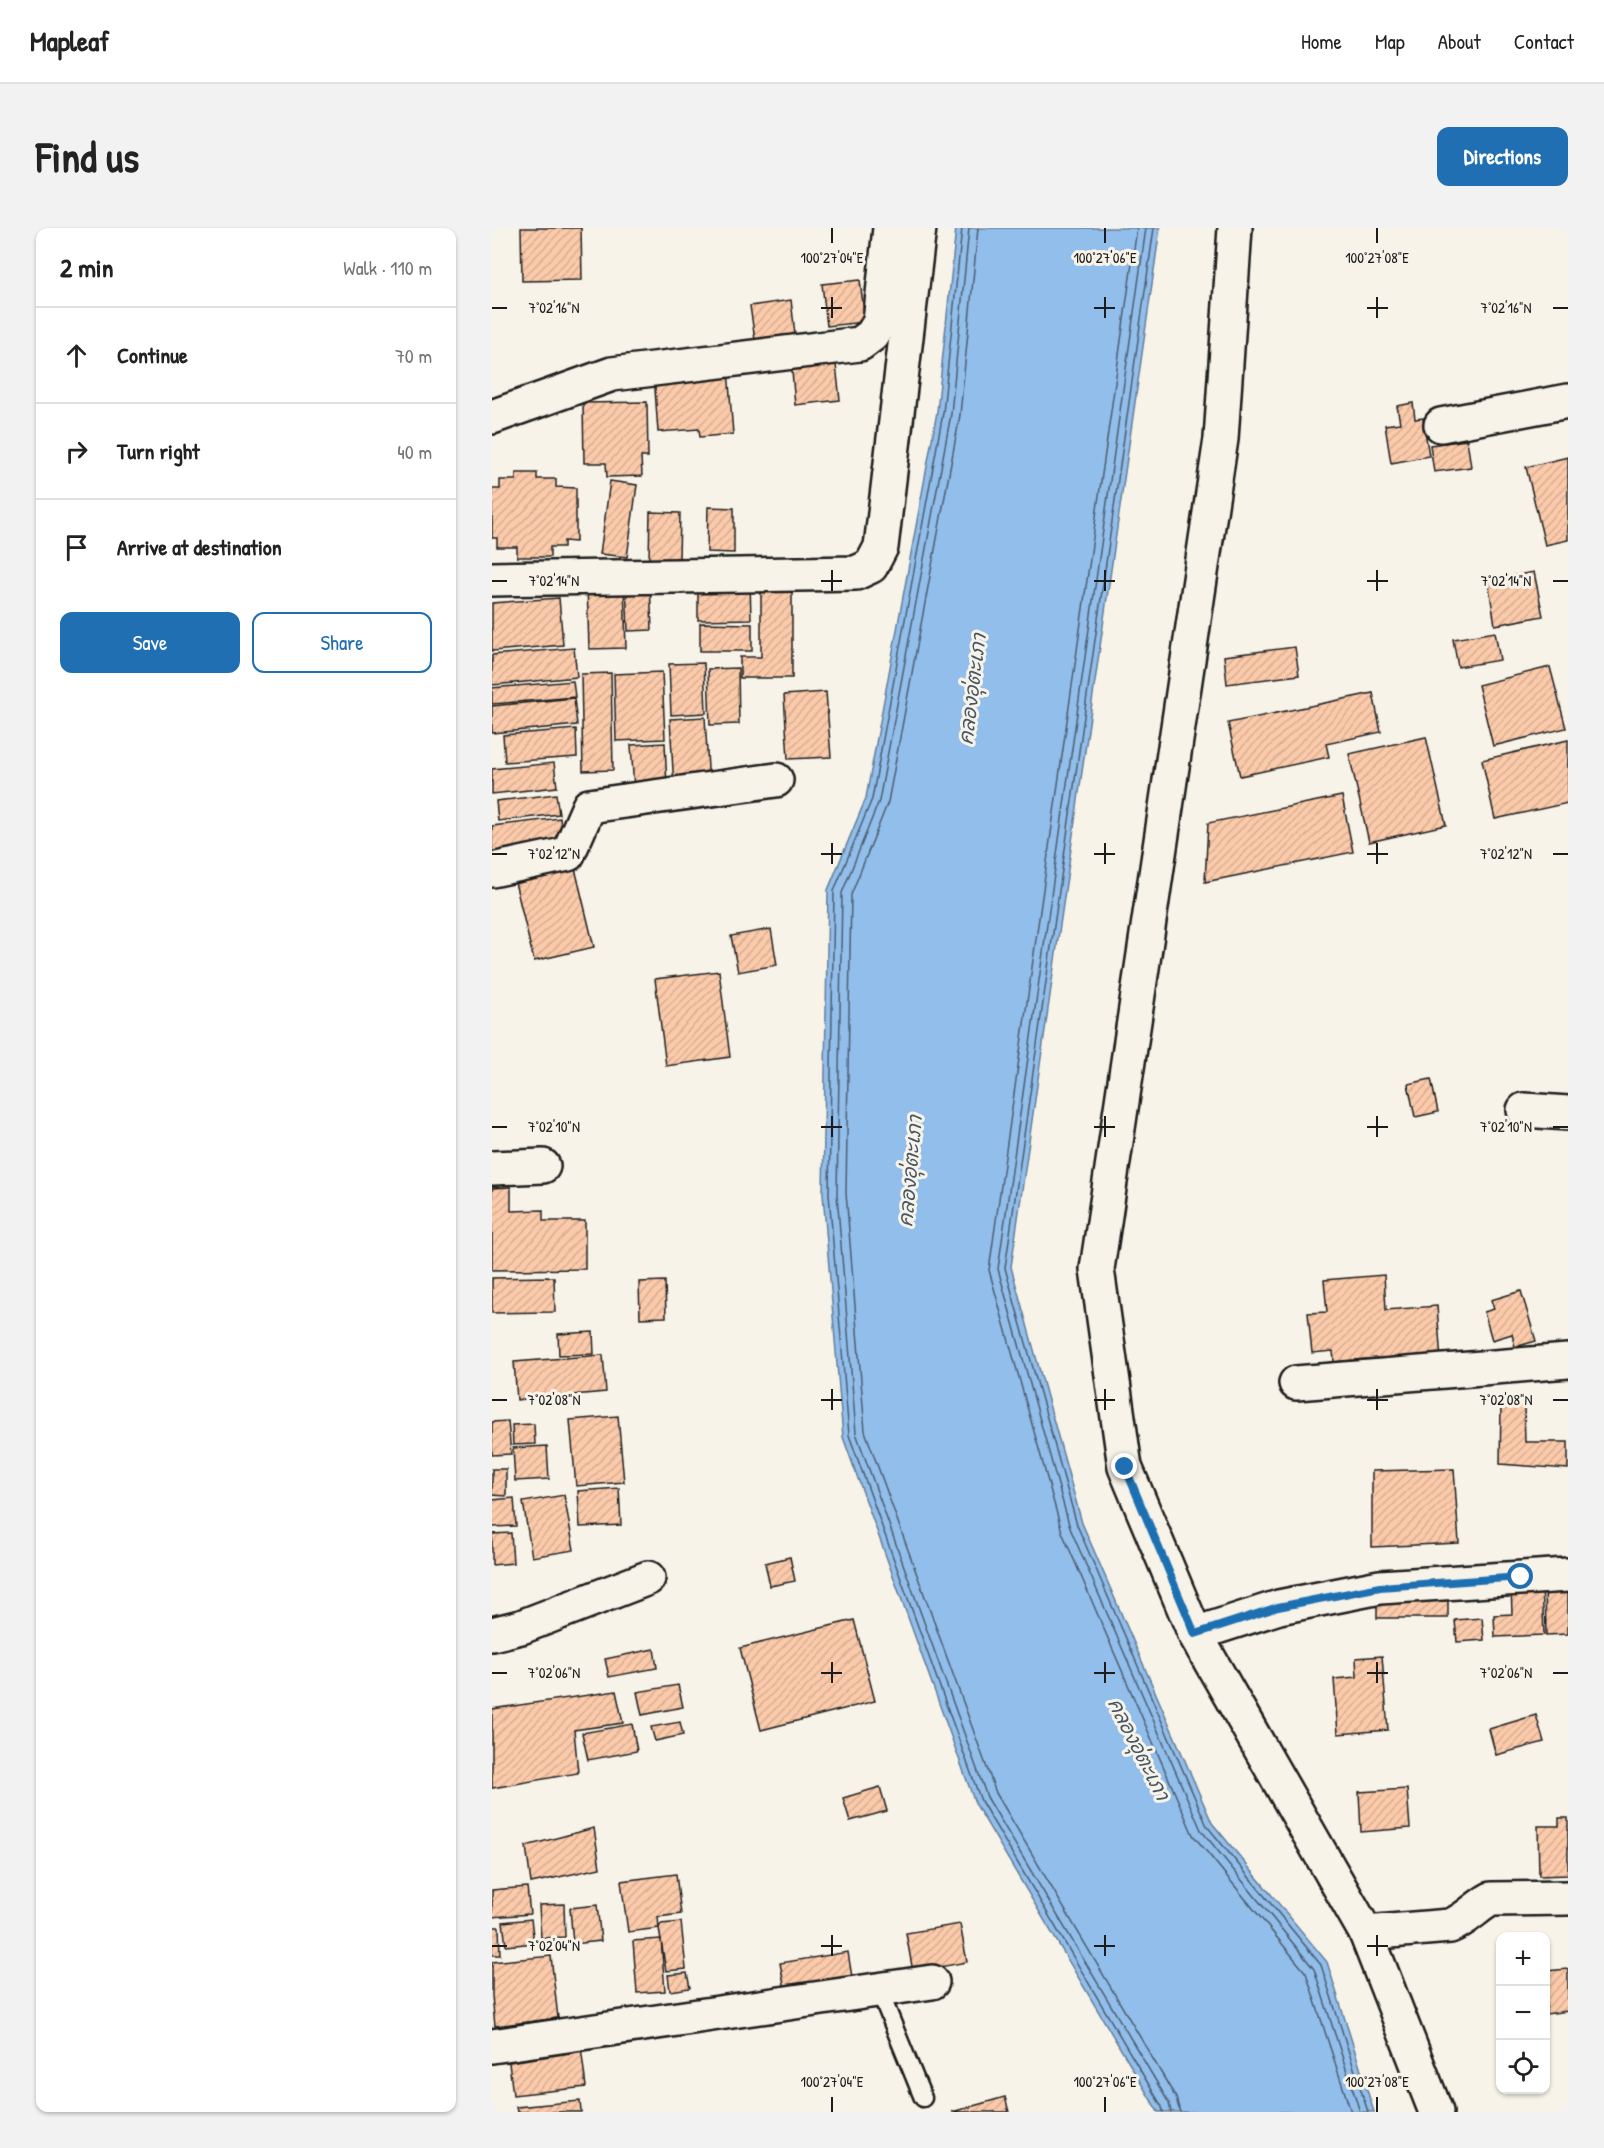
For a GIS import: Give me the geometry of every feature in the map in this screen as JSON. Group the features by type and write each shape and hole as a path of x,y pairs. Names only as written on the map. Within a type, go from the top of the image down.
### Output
{"street":[{"path":"492,417 612,374 860,344 872,335 880,322 891,228"},
{"path":"492,579 856,573 871,566 881,547 919,228"},
{"path":"1235,228 1221,439 1097,1269 1125,1467 1195,1634 1366,1933 1436,2112"},
{"path":"1440,425 1568,401"},
{"path":"492,870 568,854 589,806 776,780"},
{"path":"1524,1110 1568,1113"},
{"path":"492,1168 543,1166"},
{"path":"1296,1383 1568,1361"},
{"path":"1195,1634 1278,1607 1380,1587 1568,1575"},
{"path":"492,1634 521,1627 648,1578"},
{"path":"1366,1933 1450,1926 1463,1921 1480,1905 1491,1899 1568,1898"},
{"path":"492,2046 932,1983"}],"lane":[{"path":"879,1990 923,2098"}],"water":[{"name":"คลองอุ่ตะเภา","path":"956,228 1160,228 1011,1267 1082,1523 1212,1823 1327,1962 1374,2112 1158,2112 975,1803 843,1437 823,1194 828,890 866,798 937,412"}],"building":[{"path":"521,228 581,228 582,280 522,281"},
{"path":"860,280 865,322 827,326 822,284"},
{"path":"791,300 795,334 755,340 750,306"},
{"path":"835,356 840,400 795,405 791,360"},
{"path":"728,370 733,434 700,437 699,429 658,432 654,375"},
{"path":"647,402 648,457 641,457 642,476 607,477 606,463 584,463 583,403"},
{"path":"1413,403 1415,419 1423,418 1429,456 1391,463 1385,425 1400,423 1397,406"},
{"path":"1467,440 1471,467 1434,472 1430,445"},
{"path":"1568,457 1568,540 1545,545 1526,467"},
{"path":"516,473 537,473 537,479 556,479 556,487 576,488 576,542 564,541 564,547 550,547 550,557 517,557 517,547 497,547 497,538 492,538 492,489 500,489 500,480 516,480"},
{"path":"610,481 637,485 627,557 600,554"},
{"path":"708,507 734,508 734,553 707,552"},
{"path":"650,512 680,513 679,560 649,559"},
{"path":"1534,572 1543,616 1495,625 1488,580"},
{"path":"650,583 652,630 628,631 626,584"},
{"path":"750,583 751,619 698,620 698,584"},
{"path":"624,584 626,648 589,649 587,585"},
{"path":"761,589 792,589 792,678 740,678 740,657 761,657"},
{"path":"559,598 563,645 492,651 492,603"},
{"path":"700,623 752,624 752,651 700,651"},
{"path":"1495,632 1500,660 1458,667 1453,639"},
{"path":"1295,647 1299,675 1227,684 1224,656"},
{"path":"574,648 577,677 492,685 492,655"},
{"path":"704,663 706,713 671,715 669,664"},
{"path":"1550,667 1566,728 1493,746 1478,685"},
{"path":"738,668 739,724 710,725 708,669"},
{"path":"662,672 665,739 616,741 614,674"},
{"path":"611,673 613,770 583,771 581,674"},
{"path":"573,681 575,697 492,704 492,688"},
{"path":"826,692 831,757 788,759 784,695"},
{"path":"1373,693 1381,732 1326,744 1329,757 1240,776 1228,723"},
{"path":"574,698 577,725 492,733 492,706"},
{"path":"705,717 709,786 674,788 670,719"},
{"path":"576,729 577,757 505,762 503,735"},
{"path":"1426,737 1446,825 1369,842 1349,754"},
{"path":"1568,740 1568,803 1495,819 1482,760"},
{"path":"665,743 667,787 634,789 631,745"},
{"path":"554,763 557,787 492,794 492,769"},
{"path":"556,794 559,814 498,821 496,801"},
{"path":"1342,796 1353,852 1205,882 1208,823"},
{"path":"560,818 563,847 492,855 492,826"},
{"path":"573,860 594,947 534,961 513,874"},
{"path":"771,929 777,965 738,972 731,936"},
{"path":"719,971 730,1057 666,1066 655,979"},
{"path":"1431,1079 1438,1112 1415,1117 1408,1084"},
{"path":"511,1187 511,1211 543,1210 543,1221 585,1221 585,1269 492,1270 492,1188"},
{"path":"1384,1275 1386,1310 1437,1306 1441,1361 1379,1367 1378,1358 1334,1362 1333,1351 1312,1353 1308,1313 1327,1312 1324,1280"},
{"path":"554,1277 555,1312 492,1313 492,1278"},
{"path":"665,1281 666,1317 640,1318 639,1282"},
{"path":"1521,1291 1536,1341 1515,1347 1512,1334 1492,1340 1484,1312 1494,1309 1491,1300"},
{"path":"593,1332 594,1354 559,1355 558,1334"},
{"path":"603,1355 606,1392 517,1400 514,1362"},
{"path":"1501,1406 1524,1406 1525,1442 1568,1442 1568,1469 1500,1464"},
{"path":"618,1416 624,1482 576,1486 570,1420"},
{"path":"508,1421 511,1454 492,1455 492,1422"},
{"path":"534,1424 535,1444 513,1445 512,1425"},
{"path":"547,1446 549,1479 515,1481 513,1448"},
{"path":"492,1469 506,1469 506,1496 492,1495"},
{"path":"1454,1469 1459,1543 1372,1547 1372,1471"},
{"path":"619,1488 621,1525 580,1527 578,1491"},
{"path":"564,1495 574,1550 532,1557 523,1502"},
{"path":"514,1498 516,1526 492,1527 492,1500"},
{"path":"511,1533 513,1563 492,1565 492,1534"},
{"path":"790,1557 795,1581 770,1586 765,1563"},
{"path":"1542,1584 1544,1635 1495,1637 1494,1615 1512,1614 1511,1585"},
{"path":"1568,1584 1568,1634 1546,1635 1545,1585"},
{"path":"1377,1595 1448,1595 1448,1618 1377,1618"},
{"path":"1482,1618 1484,1640 1457,1642 1455,1620"},
{"path":"854,1620 875,1701 761,1730 740,1648"},
{"path":"654,1649 657,1668 609,1677 605,1659"},
{"path":"1382,1656 1388,1730 1338,1734 1334,1679 1357,1677 1356,1658"},
{"path":"678,1685 683,1707 642,1715 637,1692"},
{"path":"616,1691 623,1723 574,1730 578,1773 492,1788 492,1709"},
{"path":"1536,1715 1544,1742 1496,1755 1489,1729"},
{"path":"680,1722 683,1735 655,1741 651,1727"},
{"path":"632,1724 637,1751 588,1760 582,1733"},
{"path":"880,1787 887,1811 850,1821 843,1798"},
{"path":"1407,1789 1410,1828 1361,1832 1359,1792"},
{"path":"1559,1818 1568,1818 1568,1875 1539,1876 1538,1826 1559,1826"},
{"path":"594,1828 600,1868 531,1883 526,1846"},
{"path":"676,1874 681,1914 658,1917 659,1928 628,1932 621,1881"},
{"path":"527,1887 530,1914 492,1917 492,1890"},
{"path":"564,1904 565,1937 541,1938 539,1905"},
{"path":"597,1905 601,1941 573,1944 570,1908"},
{"path":"531,1919 534,1943 506,1946 503,1922"},
{"path":"681,1922 686,1969 666,1971 659,1928 661,1924"},
{"path":"960,1924 967,1962 913,1972 906,1933"},
{"path":"492,1927 499,1927 500,1955 492,1955"},
{"path":"661,1939 665,1991 637,1993 633,1941"},
{"path":"848,1952 853,1984 786,1995 780,1963"},
{"path":"551,1956 558,2018 495,2026 492,1962"},
{"path":"1568,1969 1568,2011 1550,2013 1550,1971"},
{"path":"687,1973 690,1988 670,1991 668,1975"},
{"path":"581,2047 586,2087 513,2095 508,2055"},
{"path":"1005,2097 1009,2112 952,2112"},
{"path":"580,2101 581,2112 517,2112 516,2107"}],"route":[{"path":"1125,1467 1195,1634 1278,1607 1380,1587 1521,1577"}]}
